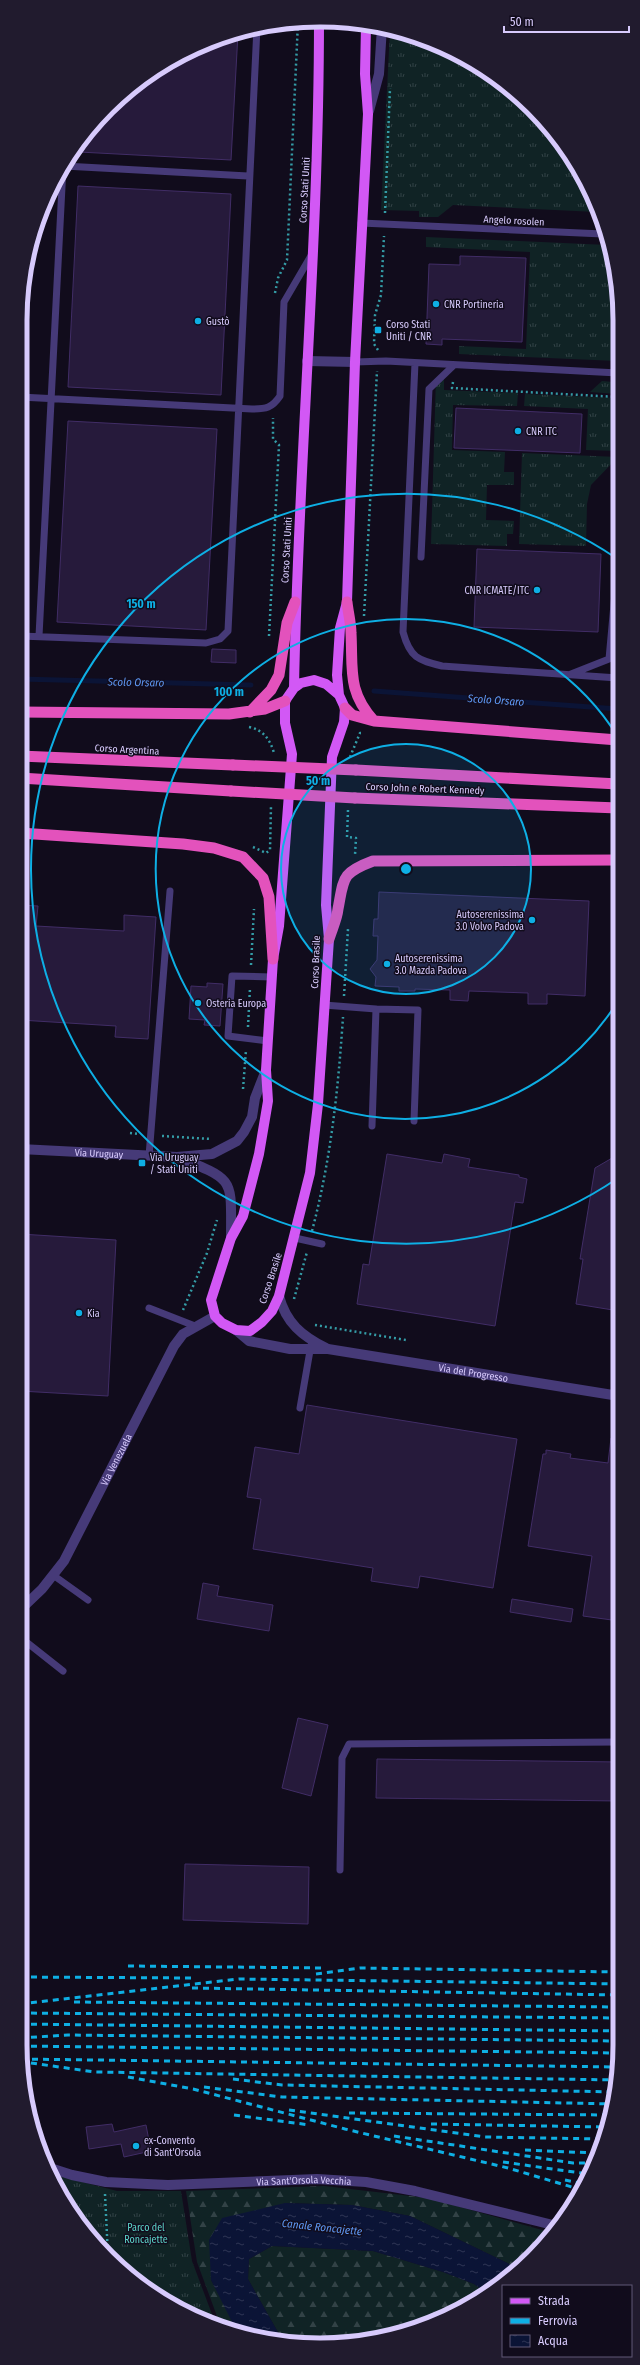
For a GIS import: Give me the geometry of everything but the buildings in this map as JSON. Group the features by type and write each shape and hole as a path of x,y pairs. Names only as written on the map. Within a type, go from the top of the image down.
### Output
{"highway":[{"path":"250,712 271,690 279,675 287,623 295,602"},
{"path":"347,602 352,632 351,674 358,697 374,721"},
{"path":"27,712 250,712 265,710 286,701"},
{"path":"344,708 352,715 374,721 613,740"},
{"name":"Corso Argentina","path":"27,756 233,765"},
{"name":"Corso John e Robert Kennedy","path":"233,765 613,784"},
{"name":"Corso John e Robert Kennedy","path":"27,778 356,798 613,808"},
{"path":"27,833 183,844 214,848 243,857 263,878 269,897 273,959"},
{"path":"329,939 338,910 342,883 346,875 354,868 373,861 613,860"}],"main road":[{"name":"Corso Stati Uniti","path":"294,688 295,602 319,119 319,27"},
{"path":"344,708 339,695 336,675 340,628 347,602 355,362 361,223 368,114 365,74 366,31"},
{"path":"236,1330 222,1324 215,1316 211,1300 231,1238 243,1216 259,1154 268,1101 266,1070 273,959 279,926 292,754 284,723 286,701 294,688 301,683 314,680 326,684 339,695"},
{"name":"Corso Brasile","path":"236,1330 250,1331 262,1322 272,1311 278,1296 294,1238 312,1158 318,1104 329,939 326,905 332,757 342,732 344,708"}],"street":[{"path":"368,114 378,74 381,34"},
{"path":"307,361 355,362"},
{"name":"Via Uruguay","path":"27,1149 177,1157 212,1154 237,1141 252,1117 255,1098 266,1070"},
{"name":"Via Uruguay","path":"177,1157 222,1177 230,1188 232,1202 231,1238"},
{"path":"278,1296 291,1323 311,1345"},
{"name":"Via Venezuela","path":"27,1603 42,1589 64,1561 174,1346 183,1334 215,1316"},
{"name":"Via del Progresso","path":"236,1330 249,1341 290,1349 311,1345 613,1395"},
{"name":"Via Sant'Orsola Vecchia","path":"55,2169 72,2176 106,2182 168,2185 316,2179 366,2182 415,2191 551,2224"}],"lane":[{"path":"27,636 206,643 220,639 228,631 248,176 257,34"},
{"path":"70,166 248,176"},
{"path":"39,636 63,178"},
{"name":"Angelo rosolen","path":"361,223 600,234"},
{"path":"27,397 238,408 264,409 272,407 280,396 284,302 313,252"},
{"path":"355,362 415,363 613,373"},
{"path":"415,363 403,632 407,646 419,660 442,666 613,678"},
{"path":"421,557 429,389 454,365"},
{"path":"568,675 609,659 613,615"},
{"path":"149,1156 170,891"},
{"path":"268,1041 228,1036 232,976 272,978"},
{"path":"324,1005 376,1009 418,1010 414,1121"},
{"path":"372,1126 376,1009"},
{"path":"294,1238 322,1244"},
{"path":"149,1308 195,1326"},
{"path":"300,1408 311,1345"},
{"path":"53,1575 88,1600"},
{"path":"27,1643 63,1671"},
{"path":"340,1870 342,1758 349,1744 613,1742"}],"path":[{"path":"275,296 278,278 287,260 298,28"},
{"path":"385,219 391,80"},
{"path":"378,349 374,344 375,314 381,295 384,237"},
{"path":"454,365 452,388 613,397"},
{"path":"364,621 377,374"},
{"path":"269,640 279,445 274,439"},
{"path":"246,726 256,728 268,738 274,753"},
{"path":"246,844 266,853 270,850"},
{"path":"251,960 254,902"},
{"path":"248,1019 250,992"},
{"path":"130,1133 151,1136 214,1139"},
{"path":"183,1310 207,1253 219,1213"},
{"path":"313,1325 406,1340"},
{"path":"106,2182 104,2197 107,2246"}],"green space":[{"path":"390,36 432,49 450,57 483,76 513,100 540,127 564,157 583,190 592,212 453,205 438,217 419,217 419,211 381,210"},
{"path":"426,237 603,245 612,301 613,361 459,354 459,346 526,349 530,252 426,247"},
{"path":"436,377 444,377 444,390 518,393 517,406 453,405 452,450 505,452 504,472 514,472 514,485 487,485 486,520 514,521 513,534 507,534 507,546 431,544"},
{"path":"602,381 613,382 613,394 590,392"},
{"path":"525,394 613,398 613,451 586,450 588,409 524,406"},
{"path":"522,453 613,457 613,462 591,485 587,504 586,546 519,544"},
{"name":"Parco del Roncajette","path":"57,2176 117,2191 181,2191 192,2261 213,2318 173,2299 157,2289 127,2265 100,2238 76,2208"},
{"path":"324,2186 428,2198 546,2231 513,2265 410,2216 352,2205 285,2203 211,2280 235,2325 218,2319 197,2262 186,2191"},
{"path":"272,2246 373,2251 443,2272 474,2284 482,2290 450,2308 432,2316 396,2328 339,2337 320,2338 282,2335 279,2335 248,2279 249,2259"}],"water":[{"name":"Canale Roncajette","path":"285,2203 352,2205 410,2216 513,2265 482,2290 474,2284 443,2272 373,2251 272,2246 249,2259 248,2279 279,2335 263,2332 233,2324 211,2280 209,2240 222,2218"}],"waterway":[{"name":"Scolo Orsaro","path":"27,679 251,685"},
{"name":"Scolo Orsaro","path":"374,691 613,709"}],"railway":[{"path":"128,1966 326,1968"},
{"path":"316,1974 360,1968 613,1972"},
{"path":"27,1977 196,1978"},
{"path":"27,2003 239,1979 613,1984"},
{"path":"192,1988 613,1995"},
{"path":"74,2002 613,2007"},
{"path":"27,2013 613,2018"},
{"path":"27,2024 613,2031"},
{"path":"27,2038 68,2035 613,2041"},
{"path":"27,2046 613,2053"},
{"path":"28,2059 612,2067"},
{"path":"31,2063 95,2072 610,2080"},
{"path":"128,2077 193,2089 345,2129 508,2168 576,2188"},
{"path":"233,2079 282,2085 609,2092"},
{"path":"204,2087 282,2097 607,2104"},
{"path":"289,2110 485,2137 597,2139"},
{"path":"349,2113 604,2115"},
{"path":"234,2115 310,2125"},
{"path":"431,2124 601,2127"},
{"path":"394,2136 573,2163 588,2163"},
{"path":"525,2150 592,2153"},
{"path":"503,2162 584,2173"},
{"path":"565,2180 579,2183"}],"place":[{"name":"CNR Portineria","path":"436,304"},
{"name":"Gustò","path":"198,321"},
{"name":"Corso Stati Uniti / CNR","path":"378,330"},
{"name":"CNR ITC","path":"518,431"},
{"name":"CNR ICMATE/ITC","path":"537,590"},
{"name":"Autoserenissima 3.0 Volvo Padova","path":"532,920"},
{"name":"Autoserenissima 3.0 Mazda Padova","path":"387,964"},
{"name":"Osteria Europa","path":"198,1003"},
{"name":"Via Uruguay / Stati Uniti","path":"142,1163"},
{"name":"Kia","path":"79,1313"},
{"name":"ex-Convento di Sant'Orsola","path":"136,2146"}]}
